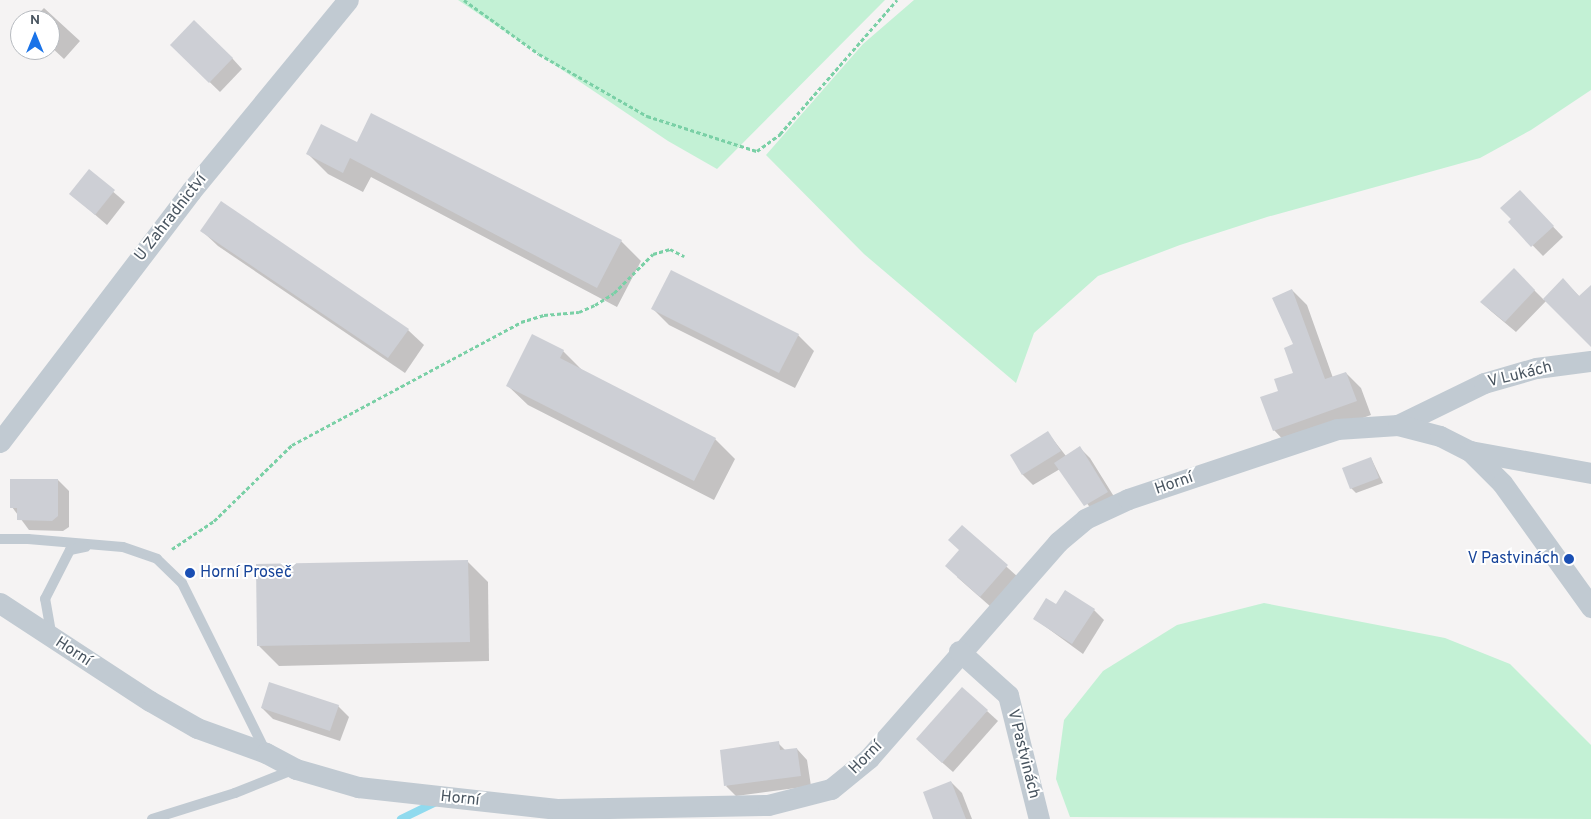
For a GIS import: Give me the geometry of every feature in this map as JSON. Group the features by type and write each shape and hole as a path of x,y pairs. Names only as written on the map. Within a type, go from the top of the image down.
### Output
{"street":[{"name":"U Zahradnictví","path":"0,442 191,191 348,0"},
{"name":"V Lukách","path":"1398,426 1484,382 1536,368 1591,361"},
{"name":"Horní","path":"0,603 56,641 197,728 266,753 296,769 358,787 557,808 768,805 831,789 850,776 869,758 959,651 1058,542 1085,519 1128,499 1337,429 1398,426 1440,436 1470,451 1502,483 1591,607"},
{"path":"1470,451 1591,473"},
{"name":"V Pastvinách","path":"959,651 1008,695 1039,819"}],"lane":[{"path":"0,539 123,547 157,559 182,583 240,705 266,753"},
{"path":"56,641 47,625 45,599 70,550 96,545"},
{"path":"152,819 235,793 296,769"}],"path":[{"path":"464,0 539,54 647,116 757,151 780,134 897,0"},
{"path":"157,559 214,521 292,445 521,322 544,315 579,312 595,305 614,293 653,254 670,249 684,256"}],"green space":[{"path":"458,0 885,0 717,169 668,141"},
{"path":"914,0 1591,0 1591,90 1531,130 1480,158 1267,217 1180,245 1098,276 1034,333 1016,383 864,254 766,155 863,44"},
{"path":"1264,603 1445,638 1510,664 1591,745 1591,819 1070,817 1056,779 1064,720 1103,671 1177,625"}],"building":[{"path":"194,20 233,58 209,83 170,45"},
{"path":"371,113 622,240 597,288 350,158 343,173 306,154 321,124 357,142"},
{"path":"89,169 115,190 95,215 69,194"},
{"path":"1520,190 1554,226 1531,247 1508,222 1511,219 1500,208"},
{"path":"221,201 409,329 388,358 200,231"},
{"path":"1514,268 1535,290 1505,322 1480,302"},
{"path":"671,270 799,334 779,373 651,309"},
{"path":"1563,278 1579,296 1591,285 1591,347 1543,299"},
{"path":"1292,289 1325,379 1346,372 1357,401 1273,431 1260,397 1278,391 1274,379 1293,373 1284,348 1293,344 1272,298"},
{"path":"532,334 564,350 560,358 716,438 694,481 506,386"},
{"path":"1048,431 1061,451 1022,475 1010,455"},
{"path":"1080,446 1108,492 1084,506 1054,463"},
{"path":"1371,457 1379,478 1350,489 1342,468"},
{"path":"10,479 58,479 58,516 52,521 17,520 17,508 10,508"},
{"path":"962,525 1008,565 980,597 945,566 959,550 948,540"},
{"path":"468,560 470,642 257,646 256,564"},
{"path":"1065,590 1095,609 1072,644 1033,619 1046,598 1056,604"},
{"path":"269,682 339,705 330,731 261,708"},
{"path":"962,687 988,710 942,763 916,739"},
{"path":"779,741 780,750 797,748 801,776 724,786 720,750"},
{"path":"951,781 966,819 933,819 923,792"}],"waterway":[{"path":"401,819 438,801"}],"place":[{"name":"V Pastvinách","path":"1569,559"},
{"name":"Horní Proseč","path":"190,573"}]}
